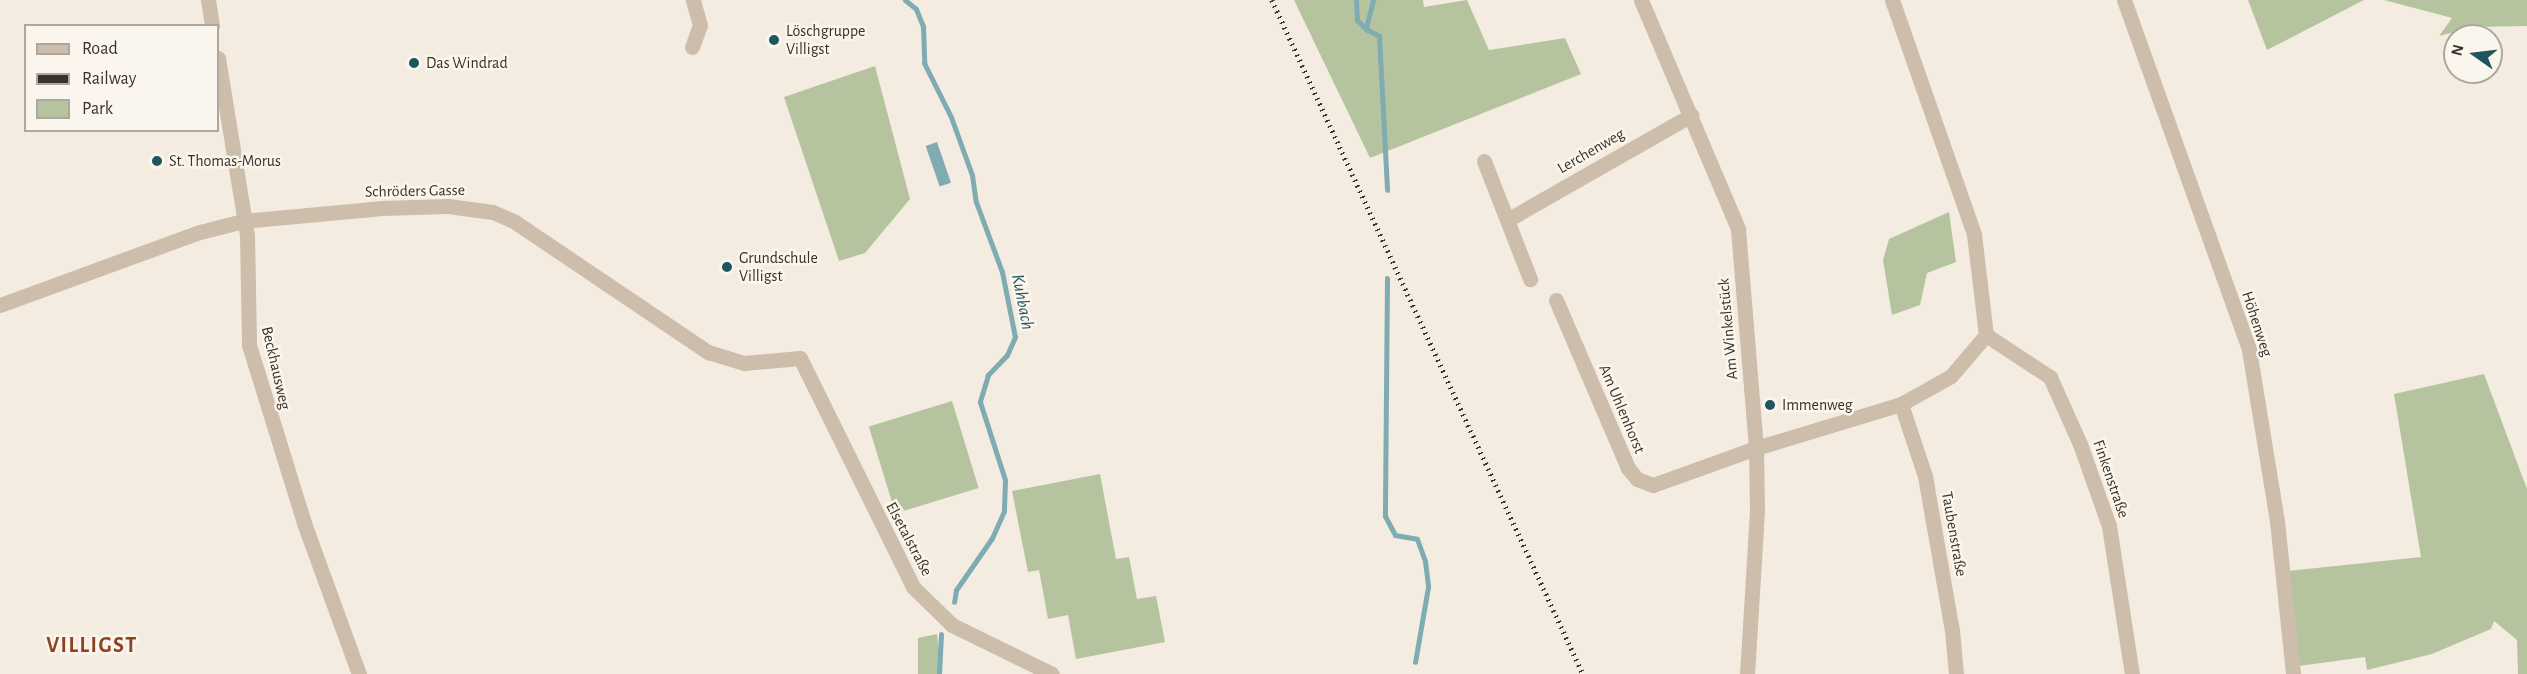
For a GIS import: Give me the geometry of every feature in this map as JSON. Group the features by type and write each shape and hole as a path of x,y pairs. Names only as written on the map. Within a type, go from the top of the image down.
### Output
{"street":[{"path":"208,0 212,24"},
{"path":"692,47 700,25 693,0"},
{"name":"Am Winkelstück","path":"1641,0 1738,229 1756,448 1757,511 1747,674"},
{"path":"1756,448 1901,404 1951,376 1986,335 1974,234 1892,0"},
{"name":"Höhenweg","path":"2124,0 2249,350 2277,521 2293,674"},
{"name":"Beckhausweg","path":"219,65 247,236 246,318 260,390 359,674"},
{"name":"Lerchenweg","path":"1509,219 1691,115"},
{"path":"1484,161 1509,219 1530,279"},
{"name":"Schröders Gasse","path":"0,305 200,232 243,221 382,208 448,206 493,212 515,222 708,352 744,363 800,358"},
{"name":"Am Uhlenhorst","path":"1556,300 1628,468 1637,479 1653,484 1756,448"},
{"name":"Finkenstraße","path":"1986,335 2050,377 2080,444 2109,526 2132,674"},
{"name":"Elsetalstraße","path":"800,358 913,587 952,625 1052,674"},
{"name":"Taubenstraße","path":"1901,404 1925,476 1952,630 1956,674"}],"green space":[{"path":"1294,0 1423,0 1424,7 1467,0 1489,50 1565,38 1581,74 1370,158"},
{"path":"2248,0 2364,0 2267,50"},
{"path":"2384,0 2527,0 2527,26 2448,24 2452,18"},
{"path":"875,66 910,199 865,253 839,261 784,97"},
{"path":"1949,212 1956,262 1927,273 1920,305 1892,315 1883,260 1889,239"},
{"path":"2484,374 2527,489 2527,674 2518,674 2517,640 2494,621 2491,629 2432,654 2367,670 2365,657 2299,666 2288,571 2421,557 2394,394"},
{"path":"952,401 979,488 895,513 869,426"},
{"path":"1100,474 1116,559 1129,557 1137,599 1156,596 1165,642 1076,659 1068,615 1048,619 1039,570 1028,572 1012,491"},
{"path":"937,634 942,674 918,674 918,638"}],"water":[{"path":"937,142 951,183 940,187 926,146"}],"waterway":[{"name":"Kuhbach","path":"905,0 916,9 923,26 924,63 951,117 972,175 976,202 1002,272 1015,337 1007,355 988,375 980,402 1005,480 1004,511 992,538 956,590 954,602"},
{"path":"1356,0 1357,20 1366,29"},
{"path":"1373,0 1366,29 1379,36 1387,190"},
{"path":"1387,278 1385,516 1395,535 1417,539 1425,561 1428,587 1415,662"},
{"name":"Kuhbach","path":"939,674 941,634"}],"railway":[{"path":"1272,0 1583,674"}],"place":[{"name":"Löschgruppe Villigst","path":"774,40"},
{"name":"Das Windrad","path":"414,63"},
{"name":"St. Thomas-Morus","path":"157,161"},
{"name":"Grundschule Villigst","path":"727,267"},
{"name":"Immenweg","path":"1770,405"}],"district":[{"name":"VILLIGST","path":"92,646"}]}
